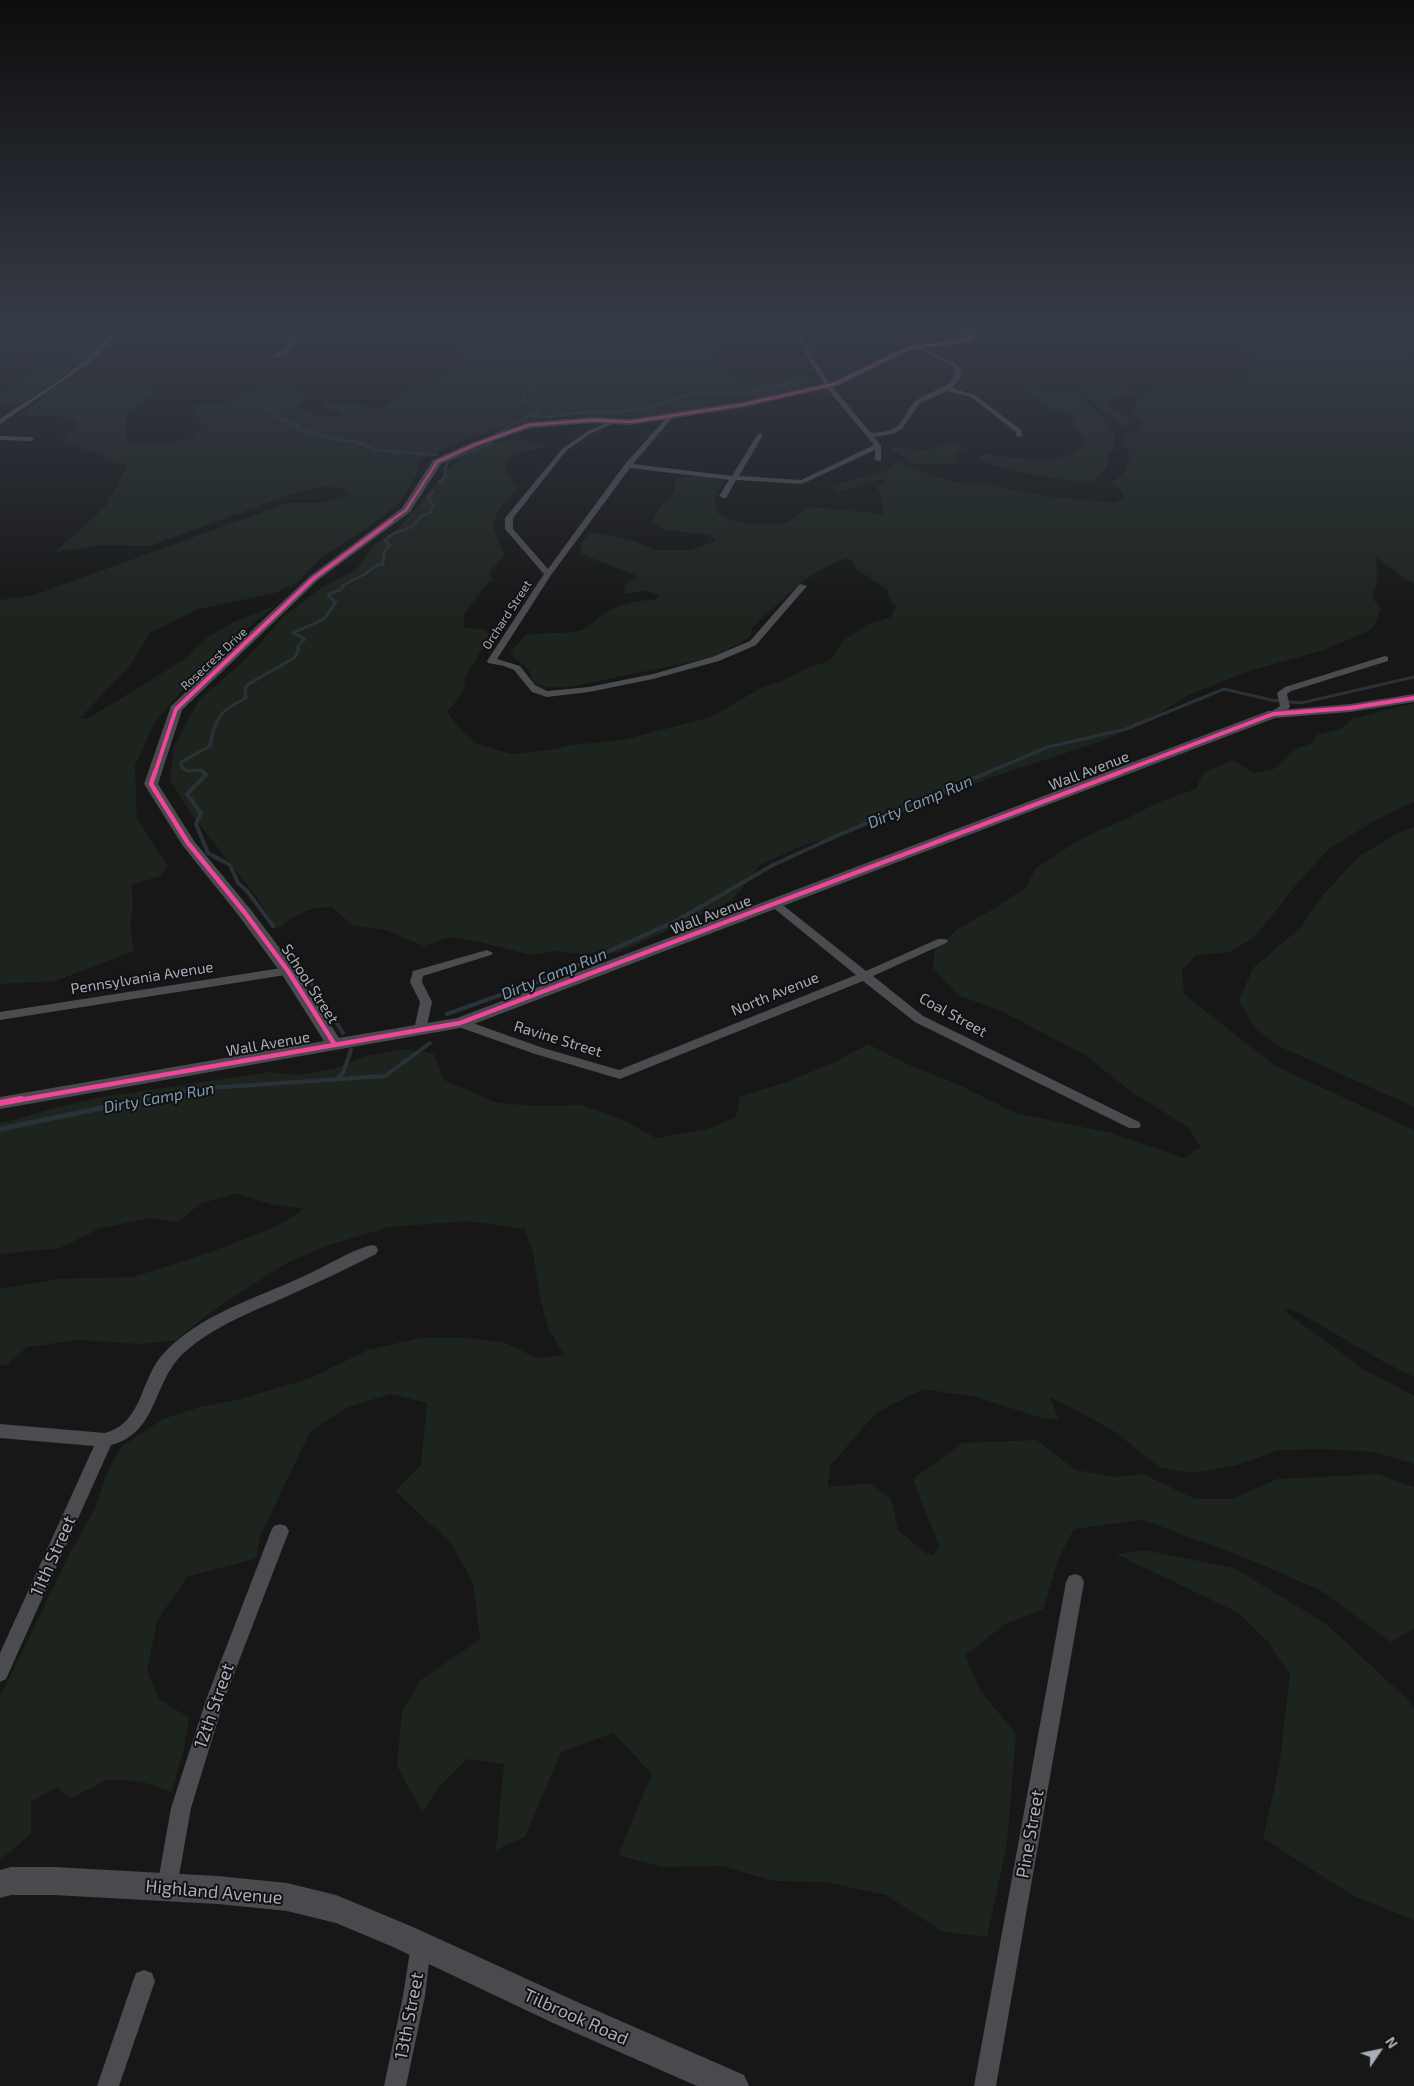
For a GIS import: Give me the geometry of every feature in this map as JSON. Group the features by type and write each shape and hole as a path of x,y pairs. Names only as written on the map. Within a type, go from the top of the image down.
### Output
{"street":[{"name":"Rosecrest Drive","path":"245,913 188,843 151,784 176,709 314,578 406,510 437,462 474,444 522,427"},
{"path":"548,574 508,529 509,518 565,449 590,432 601,427"},
{"name":"Orchard Street","path":"661,427 628,466 548,574 491,661 507,663 518,669 528,685 535,691 547,694 676,671 738,652 752,643 803,586"},
{"path":"863,427 878,446 879,460"},
{"path":"869,435 895,431 902,427"},
{"path":"1015,427 1019,431 1019,436"},
{"path":"722,496 760,435"},
{"path":"0,438 31,439"},
{"path":"628,466 732,478 802,482 878,446"},
{"path":"1279,711 1282,693 1288,689 1385,659"},
{"name":"Wall Avenue","path":"0,1103 460,1024 1279,711 1350,708 1414,698"},
{"name":"Coal Street","path":"775,904 919,1019 1134,1125"},
{"name":"School Street","path":"245,913 288,971 335,1045"},
{"name":"North Avenue","path":"620,1075 864,976 942,941"},
{"path":"420,1030 426,1002 416,982 417,974 487,953"},
{"name":"Pennsylvania Avenue","path":"0,1016 288,971"},
{"name":"Ravine Street","path":"460,1024 539,1051 620,1075"},
{"path":"0,1431 105,1440 119,1438 131,1429 142,1413 155,1381 167,1360 190,1339 230,1315 299,1285 371,1250"},
{"name":"11th Street","path":"0,1673 105,1440"},
{"name":"12th Street","path":"167,1887 181,1808 216,1697 280,1530"},
{"name":"Pine Street","path":"985,2086 1075,1582"},
{"name":"Highland Avenue","path":"0,1884 11,1881 54,1881 167,1887 287,1897 336,1909 421,1945"},
{"name":"13th Street","path":"395,2086 414,1996 421,1945"},
{"name":"Tilbrook Road","path":"421,1945 564,2012 733,2086"},
{"path":"108,2086 144,1982"}],"shaded area":[{"path":"74,427 126,427 127,443 142,444 173,442 190,438 196,434 200,427 505,427 468,439 418,461 416,476 400,502 370,526 321,558 297,583 275,593 199,609 151,632 129,667 79,719 89,718 183,660 208,637 235,621 275,606 229,643 187,685 155,722 135,766 137,818 168,867 160,876 131,885 133,904 130,926 134,951 55,981 0,984 0,600 34,595 288,503 322,503 350,494 345,489 323,486 288,495 150,546 102,545 55,552 106,506 127,466 61,440"},
{"path":"1075,427 1110,427 1114,436 1114,449 1108,456 1107,467 1093,481 1066,480 1035,475 1005,468 979,459 979,456 986,454 1038,460 1063,457 1075,452 1086,444 1084,438"},
{"path":"1137,427 1414,427 1414,584 1376,558 1377,580 1372,598 1381,608 1375,625 1365,633 1321,651 1249,671 1189,695 1139,726 1102,741 990,778 895,815 799,847 760,865 732,901 620,952 581,954 558,951 530,955 476,941 450,937 424,946 385,930 352,925 332,907 308,910 289,920 276,930 259,900 192,815 170,780 174,747 200,699 247,658 283,617 321,588 356,570 373,546 401,526 447,470 460,459 474,451 496,442 513,439 553,446 523,451 509,457 504,465 508,475 518,488 498,511 494,523 494,529 504,555 489,573 493,580 481,592 464,615 464,628 482,629 489,633 485,644 466,676 464,689 447,712 463,732 477,744 512,754 550,750 571,745 623,740 711,717 759,689 782,681 804,669 829,661 843,641 868,624 891,617 896,606 890,600 887,589 856,569 848,558 820,570 796,587 752,628 751,636 739,644 706,659 574,686 553,687 533,682 529,670 510,653 525,635 579,631 588,627 613,608 634,602 655,600 660,595 646,591 625,594 624,586 637,576 581,554 580,544 591,532 635,541 656,550 690,550 715,541 710,535 665,530 653,521 659,509 675,491 674,485 677,479 700,477 724,481 715,497 717,513 724,517 750,524 770,525 789,521 809,507 884,514 881,494 877,488 887,479 880,479 836,492 831,487 852,479 877,475 890,469 892,464 897,461 927,474 959,483 990,485 1043,496 1115,503 1125,497 1119,488 1108,483 1122,476 1130,457 1122,436 1135,431"},
{"path":"952,443 968,448 953,454 955,460 960,463 915,464 889,447 927,450"},
{"path":"1414,703 1414,802 1381,817 1330,848 1300,880 1254,938 1229,952 1196,955 1182,970 1184,994 1275,1066 1414,1130 1414,1377 1382,1361 1290,1308 1284,1311 1363,1369 1414,1396 1414,1464 1375,1452 1321,1449 1279,1450 1237,1465 1193,1473 1161,1468 1111,1429 1050,1397 1059,1420 1042,1418 976,1397 923,1389 876,1413 830,1466 828,1487 869,1483 891,1498 898,1530 924,1552 933,1556 939,1546 913,1479 962,1443 1037,1440 1075,1470 1118,1477 1143,1474 1195,1499 1232,1499 1277,1479 1378,1474 1414,1487 1414,1628 1391,1642 1320,1590 1246,1558 1143,1520 1074,1529 1058,1559 1043,1610 1007,1623 965,1655 980,1690 1016,1734 1007,1843 987,1937 943,1932 886,1895 825,1882 774,1881 722,1866 662,1867 618,1855 652,1774 613,1733 561,1752 525,1837 496,1850 504,1764 467,1759 440,1786 422,1812 397,1766 402,1712 421,1680 480,1639 473,1583 451,1543 395,1491 421,1465 427,1403 390,1394 346,1408 310,1432 260,1536 257,1558 187,1577 157,1621 147,1671 159,1699 189,1718 184,1748 172,1792 143,1782 108,1779 70,1799 57,1787 31,1802 31,1834 0,1858 0,1697 71,1551 96,1507 106,1474 122,1446 163,1419 200,1407 240,1399 308,1379 368,1350 419,1338 466,1338 503,1342 537,1358 564,1355 548,1328 540,1298 533,1253 525,1229 468,1221 389,1227 326,1246 283,1265 215,1309 176,1340 140,1344 79,1340 27,1347 7,1365 0,1365 0,1289 60,1279 133,1277 208,1253 278,1226 304,1209 270,1204 236,1193 200,1204 178,1222 149,1218 98,1229 60,1248 0,1254 0,1122 97,1098 269,1072 298,1075 333,1069 367,1056 403,1049 434,1054 444,1080 497,1103 537,1106 581,1105 621,1119 656,1138 707,1129 736,1117 740,1096 784,1083 831,1064 868,1044 905,1063 957,1084 1016,1113 1111,1133 1184,1158 1201,1147 1188,1127 1133,1093 1082,1053 1003,1012 958,995 933,968 935,949 959,928 992,910 1026,887 1036,868 1084,837 1124,820 1159,802 1196,789 1203,773 1233,760 1255,773 1274,769 1294,749 1313,743 1317,735 1341,729 1352,719"},
{"path":"1414,827 1414,1107 1281,1047 1256,1029 1239,1001 1253,968 1300,928 1324,894 1359,856 1400,832"},
{"path":"1144,1550 1234,1568 1325,1623 1407,1699 1414,1708 1414,1920 1352,1895 1263,1838 1279,1767 1290,1675 1268,1642 1239,1613 1116,1554"}],"waterway":[{"path":"298,427 297,429 338,440 355,441 376,450 437,455"},
{"path":"496,434 508,427"},
{"path":"439,483 446,476 445,470 448,461 492,443"},
{"path":"417,522 420,517 431,512 433,505 428,498 433,491"},
{"path":"273,926 247,891 238,883 230,865 208,853 196,824 201,813 187,794 206,775 201,770 187,771 182,768 181,762 210,746 214,728 220,716 230,707 246,698 245,689 247,685 294,658 298,651 298,646 305,639 293,633 324,619 336,602 329,597 329,594 340,590 345,584 365,574 377,565 383,564 384,552 390,545 385,541 388,537 414,525 417,521"},
{"name":"Dirty Camp Run","path":"986,773 1048,747 1126,729 1224,689 1271,700 1301,703 1414,677"},
{"name":"Dirty Camp Run","path":"447,1014 554,976 676,921 773,865 834,837 989,772"},
{"path":"290,950 343,1033"},
{"name":"Dirty Camp Run","path":"138,1101 194,1089 385,1076 430,1043"},
{"path":"337,1079 343,1073 351,1050"},
{"name":"Dirty Camp Run","path":"0,1129 144,1099"}],"cycle path":[{"path":"335,1045 288,971 245,913 188,843 151,784 176,709 314,578 406,510 437,462 474,445 523,427"},
{"path":"0,1103 460,1023 1273,714 1350,708 1414,698"}]}
